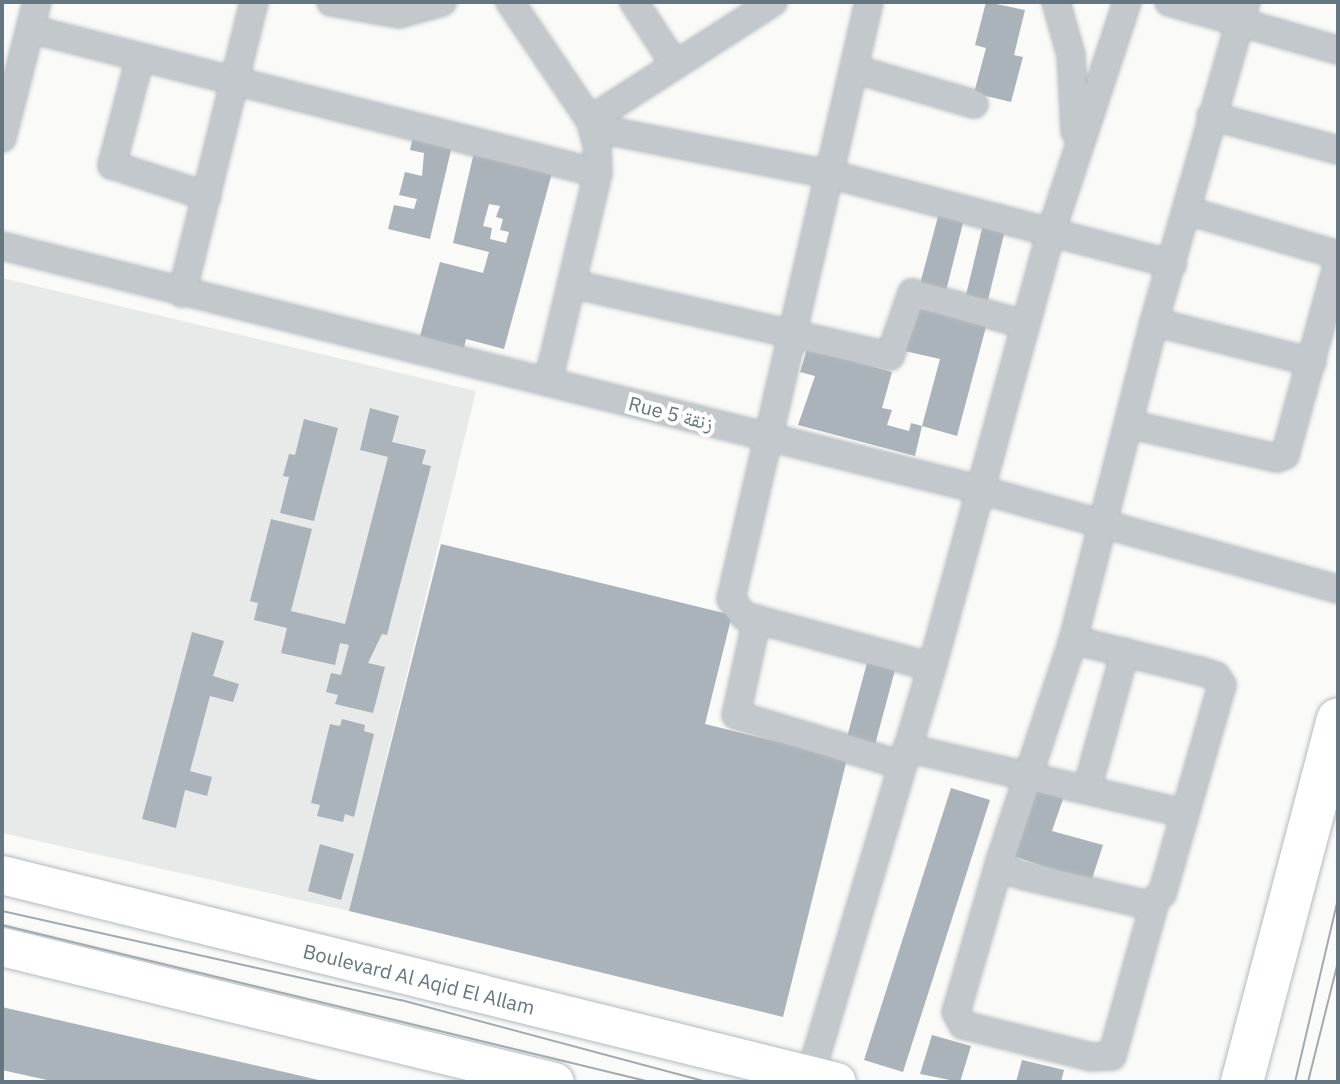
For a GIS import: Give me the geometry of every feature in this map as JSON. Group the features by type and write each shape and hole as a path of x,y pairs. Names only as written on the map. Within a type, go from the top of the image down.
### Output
{"main road":[{"path":"1242,1082 1338,719"},
{"name":"Boulevard Al Aqid El Allam","path":"2,875 823,1079"},
{"path":"2,947 517,1077 555,1082"}],"street":[{"path":"2,138 8,86 37,2"},
{"path":"182,293 254,2"},
{"path":"331,2 399,14 442,2"},
{"path":"510,2 592,124 598,173 548,382"},
{"path":"634,2 675,65"},
{"path":"592,124 675,65 773,2"},
{"path":"869,2 731,599 744,616 932,667"},
{"path":"1056,2 1071,55 1074,154"},
{"path":"823,1079 977,489 1074,154 1127,2"},
{"path":"1169,2 1243,13 1338,50"},
{"path":"1073,640 1220,680 1185,813 1155,902 1112,1056 1091,1057 963,1025 956,1012 1000,861 1073,640 1105,526 1154,322 1243,13"},
{"path":"30,29 598,173"},
{"path":"140,58 112,165 207,196"},
{"path":"854,69 974,104"},
{"path":"1211,116 1338,150"},
{"path":"592,124 829,174 1172,264"},
{"path":"1188,211 1338,255"},
{"name":"Rue 5 زنقة","path":"2,246 977,489 1338,589"},
{"path":"1128,424 1282,457 1289,449 1338,262"},
{"path":"572,284 890,356 912,293 1024,324"},
{"path":"1154,322 1312,362"},
{"path":"757,619 736,715 905,756 1027,776 1185,813"},
{"path":"1087,789 1125,652"},
{"path":"1000,861 1009,871 1025,876 1129,903 1155,902"}],"shaded area":[{"path":"2,278 476,391 349,911 2,833"}],"building":[{"path":"986,2 1025,10 1014,55 1023,57 1011,102 974,93 986,48 975,45"},
{"path":"413,137 452,146 430,239 388,229 394,205 414,209 417,199 399,195 405,172 422,176 424,153 410,150"},
{"path":"474,152 552,173 504,349 466,339 464,348 420,336 440,262 483,273 489,252 453,243","holes":["489,204 500,206 496,217 503,219 500,230 509,232 506,243 490,239 492,228 483,226"]},
{"path":"940,209 965,215 946,291 920,284"},
{"path":"984,220 1006,226 988,300 966,295"},
{"path":"910,303 987,323 957,436 922,426 940,359 900,350"},
{"path":"807,349 892,372 882,408 892,410 887,425 909,431 911,423 922,426 915,456 798,425 815,376 800,372"},
{"path":"370,408 399,416 392,442 426,450 422,464 431,466 387,635 382,634 368,663 385,667 373,713 335,704 338,695 326,692 331,673 341,675 349,645 340,643 335,665 281,653 287,628 254,620 258,603 250,601 271,519 312,529 291,611 345,624 388,457 360,450"},
{"path":"304,419 338,428 314,521 280,513 289,477 283,476 289,454 295,455"},
{"path":"441,544 732,615 705,724 847,759 783,1017 349,911"},
{"path":"192,632 224,641 213,676 239,684 233,702 210,696 190,771 212,777 207,796 185,790 176,828 142,819"},
{"path":"867,663 895,670 875,745 847,737"},
{"path":"342,719 365,725 364,731 374,734 354,817 345,814 343,822 317,816 320,805 311,803 330,724 340,726"},
{"path":"1036,787 1064,796 1052,831 1103,845 1091,882 1013,856"},
{"path":"951,788 990,800 903,1072 864,1060"},
{"path":"320,844 354,854 341,900 308,891"},
{"path":"2,1007 323,1082 56,1082 2,1070"},
{"path":"932,1035 971,1046 960,1082 920,1074"},
{"path":"1022,1060 1064,1070 1061,1082 1016,1082"}],"tram line":[{"path":"1295,1082 1338,899"},
{"path":"2,911 401,1000 708,1082"},
{"path":"2,925 650,1082"},
{"path":"1308,1082 1338,962"}]}
